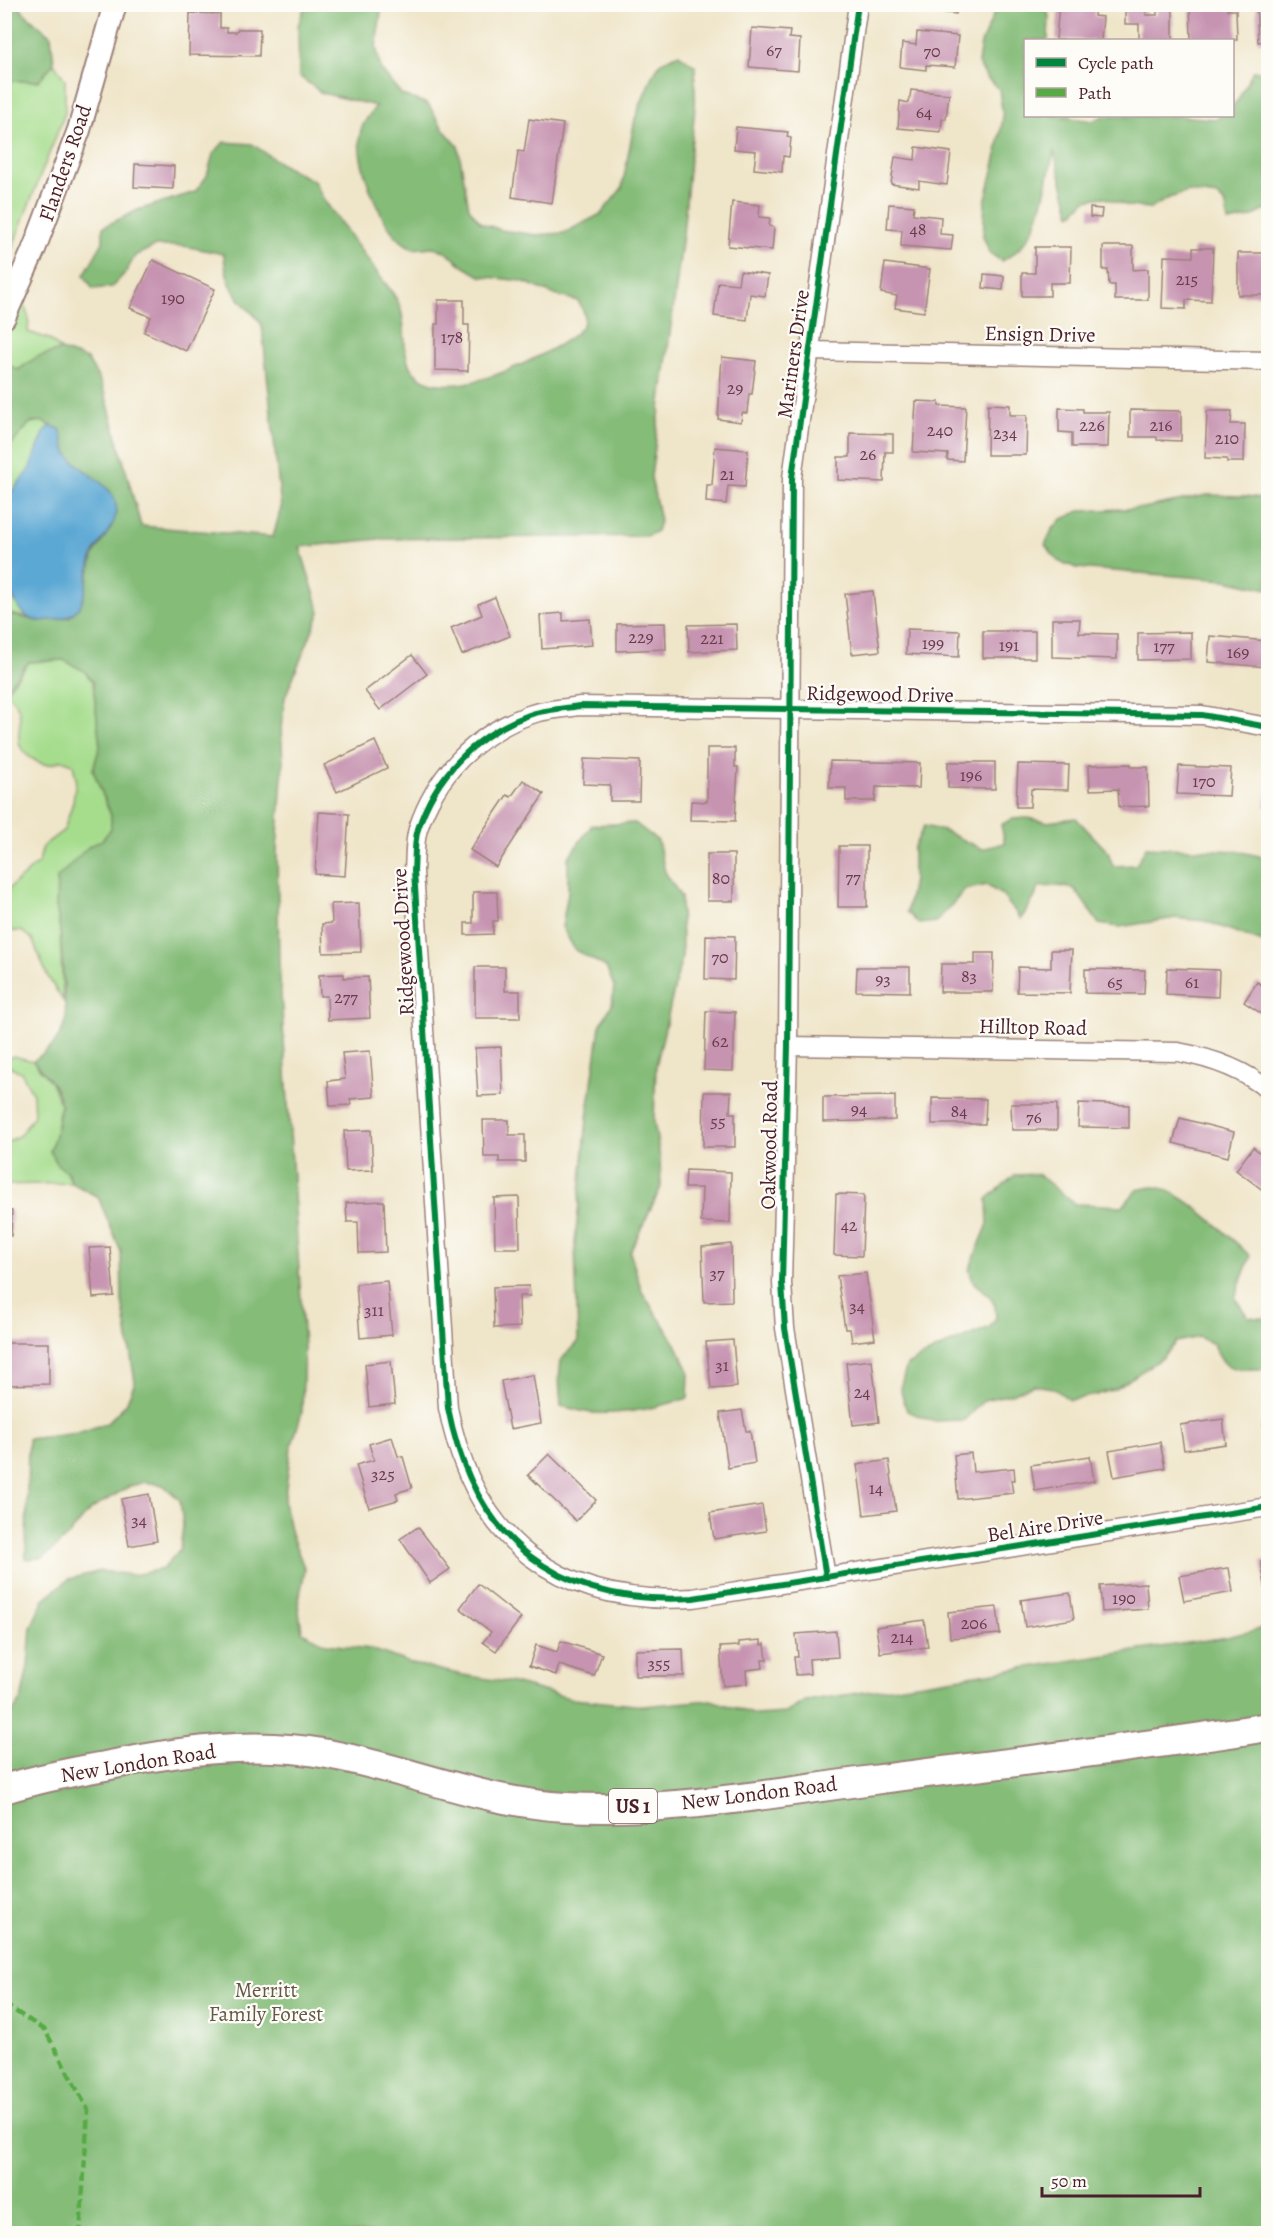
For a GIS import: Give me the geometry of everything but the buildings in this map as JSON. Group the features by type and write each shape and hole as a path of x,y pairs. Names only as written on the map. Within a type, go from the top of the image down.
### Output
{"main road":[{"name":"New London Road","path":"4,1789 150,1756 209,1749 273,1747 329,1754 520,1803 567,1808 622,1807 729,1798 1269,1727"}],"street":[{"name":"Flanders Road","path":"4,317 34,249 79,130 115,4"},
{"name":"Mariners Drive","path":"791,710 792,478 858,4"},
{"name":"Ensign Drive","path":"810,351 1269,362"},
{"name":"Ridgewood Drive","path":"826,1577 675,1599 635,1597 591,1588 570,1581 535,1560 501,1528 475,1491 459,1455 448,1408 414,871 417,831 436,789 461,756 494,730 531,714 579,706 1202,715 1269,727"},
{"name":"Oakwood Road","path":"791,710 788,1046 782,1283 785,1328 826,1577"},
{"name":"Hilltop Road","path":"788,1046 1178,1052 1220,1063 1244,1074 1269,1090"},
{"name":"Bel Aire Drive","path":"826,1577 1269,1507"}],"green space":[{"path":"1046,4 1049,17 1048,39 1024,39 1024,117 1071,117 1092,121 1102,117 1216,119 1234,117 1234,104 1253,71 1268,72 1268,209 1249,218 1228,222 1226,206 1218,196 1188,192 1169,198 1151,208 1128,206 1103,197 1086,200 1071,215 1054,152 1039,214 1025,241 1015,252 1001,261 990,253 983,236 985,202 996,159 1003,117 999,89 987,78 978,63 981,43 998,5"},
{"path":"4,5 20,5 22,11 51,36 54,63 38,81 5,81"},
{"name":"Merritt Family Forest","path":"305,5 382,5 376,47 381,70 402,95 428,104 444,130 458,146 469,208 481,223 501,230 536,235 564,233 601,214 622,188 635,119 651,78 661,62 679,54 695,66 695,106 683,234 651,477 660,521 657,531 647,536 379,539 300,547 320,612 285,697 281,728 283,762 277,849 279,964 304,1346 302,1412 291,1448 284,1503 291,1534 305,1570 298,1604 302,1632 326,1644 371,1649 413,1664 513,1683 573,1699 644,1706 711,1700 756,1715 786,1713 805,1701 1227,1637 1268,1627 1268,2233 5,2233 5,1723 21,1700 28,1667 31,1627 44,1599 69,1579 101,1571 133,1575 163,1569 180,1549 183,1526 180,1500 163,1485 145,1482 128,1487 90,1510 68,1536 43,1558 26,1559 28,1439 78,1433 107,1423 126,1404 135,1382 122,1301 121,1252 98,1197 72,1183 68,1173 58,1165 50,1151 59,1120 59,1096 33,1061 54,1043 62,1032 66,1018 60,929 56,906 57,878 88,847 102,840 111,829 111,815 93,770 100,746 93,682 84,671 64,660 29,662 4,691 5,613 37,621 70,617 82,601 94,554 111,528 116,509 92,477 69,457 64,448 60,429 41,421 30,423 5,452 5,363 18,370 37,357 61,350 87,359 106,397 141,526 273,537 281,508 262,326 233,289 227,276 224,254 184,246 155,246 135,256 126,272 112,287 93,289 84,275 103,242 103,227 138,210 195,192 207,176 213,154 224,142 252,144 283,165 314,181 324,200 397,300 402,312 405,348 409,364 413,371 426,381 444,384 463,383 506,371 543,354 568,339 584,323 584,313 578,301 555,295 522,281 480,276 445,251 432,247 413,249 398,238 383,218 376,203 364,171 361,155 361,130 376,106 322,93 299,76 298,26"},
{"path":"54,63 65,80 65,113 8,258 29,319 28,332 49,339 61,350 37,357 18,370 4,363 4,81 38,81"},
{"path":"41,421 51,426 45,431 29,470 10,494 13,504 5,532 5,452 30,423"},
{"path":"1207,495 1268,499 1268,589 1226,580 1077,568 1058,561 1045,545 1052,530 1062,519 1080,511 1143,508"},
{"path":"4,564 14,600 28,618 5,613"},
{"path":"64,660 84,671 93,682 100,746 93,770 111,816 111,829 102,840 88,847 56,906 60,929 63,1001 48,977 32,939 21,931 5,931 4,893 39,862 43,846 64,830 73,802 76,779 73,764 62,760 52,764 43,764 27,755 22,749 19,743 18,707 6,692 29,662"},
{"path":"1027,818 1047,822 1076,818 1108,852 1113,866 1136,865 1146,847 1237,851 1268,858 1268,944 1205,921 1176,918 1119,927 1099,924 1075,889 1059,886 1038,887 1035,897 1021,919 1002,895 986,885 965,890 936,922 919,924 907,912 913,880 913,849 924,826 944,831 982,849 1005,843 1001,825 1012,819"},
{"path":"635,823 658,841 665,872 681,897 682,956 656,1066 654,1121 660,1158 661,1187 630,1252 642,1292 676,1344 689,1371 688,1398 630,1412 590,1413 561,1406 559,1379 561,1360 578,1341 575,1243 587,1119 600,1026 612,1004 614,986 606,967 575,950 562,927 568,892 568,858 592,825"},
{"path":"13,1056 33,1061 50,1081 60,1103 56,1132 50,1151 72,1183 5,1185 5,1144 20,1135 34,1116 33,1094 21,1072 5,1064 5,1060"},
{"path":"1038,1174 1075,1204 1123,1206 1137,1190 1155,1187 1179,1196 1206,1216 1250,1256 1235,1298 1248,1317 1268,1319 1268,1369 1241,1369 1228,1366 1213,1344 1199,1337 1176,1342 1163,1357 1115,1389 1096,1395 1070,1400 1053,1388 1033,1385 1011,1394 984,1400 964,1420 932,1421 907,1411 900,1388 907,1365 933,1351 990,1327 996,1318 995,1306 989,1295 974,1283 969,1270 988,1224 987,1199 1015,1175"}],"water":[{"path":"51,426 60,429 68,455 111,493 116,506 116,514 93,555 80,606 74,613 64,618 40,621 29,618 22,611 11,592 4,555 4,534 10,510 10,494 29,470 45,431"}],"marked path":[{"path":"4,2004 45,2030 88,2110 80,2234"}],"cycle path":[{"path":"826,1577 785,1328 782,1283 788,1046 792,478 858,4"},
{"path":"1268,727 1202,715 579,706 548,710 529,715 492,733 460,759 435,792 425,810 415,845 414,871 448,1408 460,1455 478,1495 501,1529 530,1556 563,1576 601,1590 645,1598 693,1598 1268,1507"}]}
